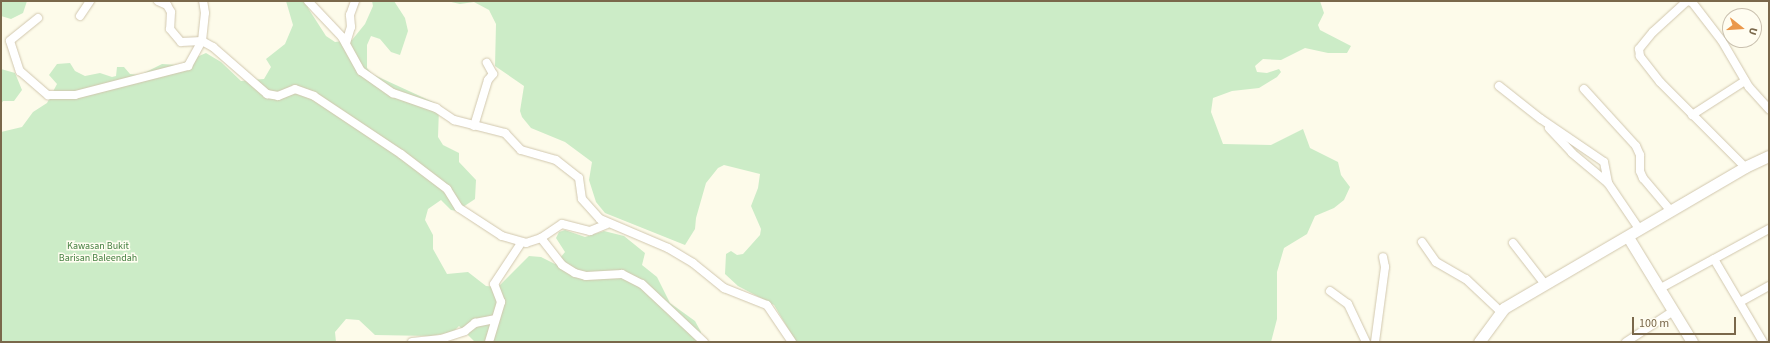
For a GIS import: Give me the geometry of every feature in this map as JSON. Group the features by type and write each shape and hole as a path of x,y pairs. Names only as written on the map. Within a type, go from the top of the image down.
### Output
{"main road":[{"path":"1479,342 1501,312 1544,283 1628,237 1745,168 1769,156"},
{"path":"1628,237 1672,312 1692,342"}],"street":[{"path":"80,16 90,1"},
{"path":"158,1 167,5 171,12 170,29 177,39 187,43 202,41 213,47 267,94 278,96 295,89 314,96 401,154 447,189 454,202 463,211 493,231 521,243 541,238 562,224 590,231 607,224"},
{"path":"38,18 10,42 23,76 48,95 75,95 179,69 192,62 202,41 205,13 203,1"},
{"path":"308,1 346,43 359,69 387,89 436,108 454,120 505,133 522,150 553,159 574,172 581,181 582,199 596,217 607,224 668,248 693,263 724,288 766,305 792,342"},
{"path":"346,43 351,27 350,15 355,1"},
{"path":"1745,168 1660,82 1639,53 1638,49 1653,32 1687,1 1696,4 1744,81 1769,110"},
{"path":"474,126 488,80 493,74 487,63"},
{"path":"1692,115 1744,81"},
{"path":"1498,86 1541,119 1604,162 1608,183"},
{"path":"1584,89 1636,146 1640,155 1640,171 1643,178 1671,211"},
{"path":"1541,119 1572,153 1608,183 1640,230"},
{"path":"1659,289 1769,229"},
{"path":"541,238 556,258 575,273 586,276 622,274 642,284 704,342"},
{"path":"1422,242 1436,262 1466,279 1501,312"},
{"path":"490,342 495,319 501,302 494,284 521,243"},
{"path":"1513,243 1544,283"},
{"path":"1375,342 1385,267 1384,256"},
{"path":"1714,259 1763,342"},
{"path":"1740,302 1769,286"},
{"path":"1330,291 1348,304 1366,342"},
{"path":"1627,342 1672,312"},
{"path":"412,342 441,338 465,331 475,323 495,319"}],"green space":[{"path":"1,1 27,1 23,13 11,19 1,16"},
{"name":"Kawasan Bukit Barisan Baleendah","path":"286,1 307,1 308,8 326,36 335,42 352,40 365,24 373,6 372,1 394,1 405,18 408,31 400,55 391,52 380,39 371,36 367,45 367,68 372,74 435,103 439,108 438,137 443,145 459,153 459,162 476,180 475,199 457,211 451,210 441,200 428,209 425,220 433,235 433,249 447,274 468,272 486,286 498,287 529,256 541,257 555,264 565,252 556,238 559,232 565,230 585,237 604,231 624,236 645,253 642,265 657,277 670,303 695,321 701,332 697,342 482,342 474,341 459,326 453,332 431,336 375,335 359,320 346,319 335,332 336,342 1,342 1,132 22,127 33,112 47,103 57,84 49,75 57,64 70,63 75,71 85,76 100,73 112,77 116,76 117,67 124,67 130,74 140,75 162,64 178,65 206,53 221,62 241,81 264,79 271,67 266,59 285,44 293,25"},
{"path":"447,1 1320,1 1324,13 1318,25 1320,30 1351,46 1347,53 1328,53 1305,48 1281,60 1263,59 1255,66 1257,72 1267,73 1279,69 1281,72 1277,77 1259,88 1232,91 1213,98 1211,112 1223,144 1271,145 1303,129 1310,148 1338,162 1341,175 1350,187 1344,200 1334,208 1315,216 1307,234 1284,248 1277,272 1277,319 1271,342 796,342 774,305 738,286 725,274 726,254 731,251 737,255 743,254 760,235 761,229 751,206 758,188 760,174 724,165 718,168 706,183 696,218 695,229 685,245 605,213 596,202 589,180 592,162 565,142 531,128 522,117 520,111 524,86 495,66 496,24 489,10 474,2 460,4"},
{"path":"1,69 15,73 22,90 14,101 3,101 1,104"}]}
